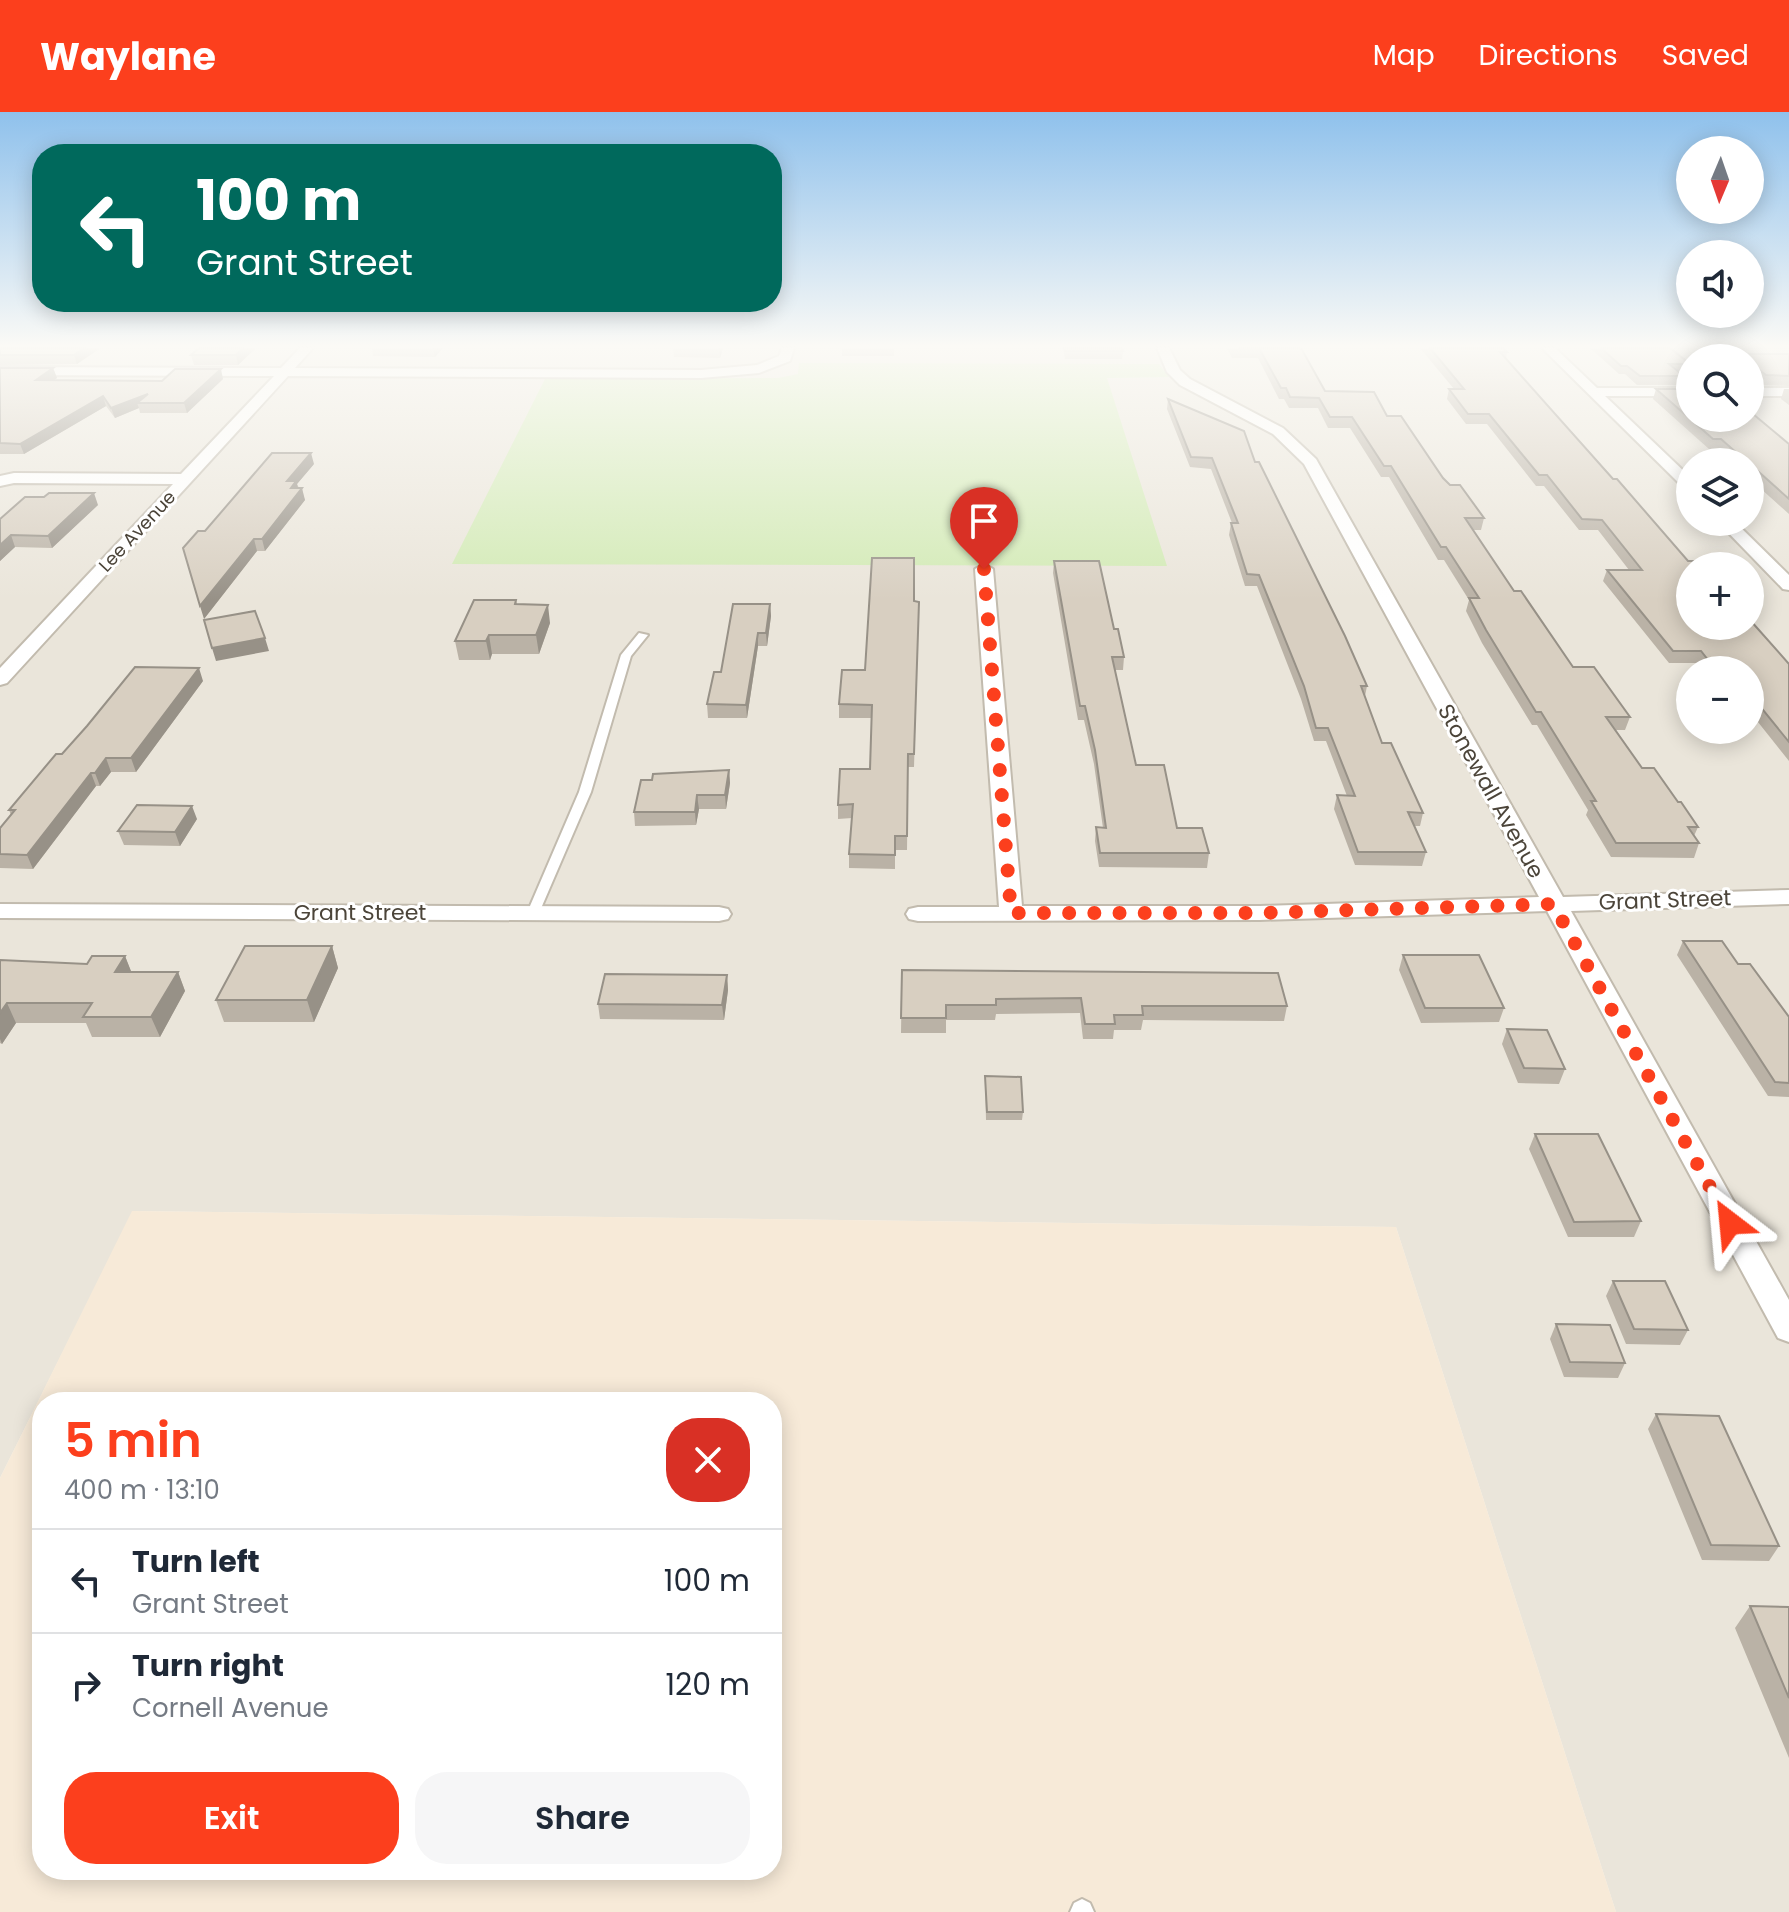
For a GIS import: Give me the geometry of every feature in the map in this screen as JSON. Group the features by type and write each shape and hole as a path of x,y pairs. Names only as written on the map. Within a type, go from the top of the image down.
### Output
{"street":[{"name":"Lee Avenue","path":"0,679 228,432"},
{"name":"Stonewall Avenue","path":"1279,432 1311,462 1789,1329"},
{"path":"1635,432 1676,472"},
{"path":"0,481 14,478 185,479"},
{"path":"1740,536 1789,585"},
{"path":"984,569 1011,913"},
{"name":"Grant Street","path":"918,914 1260,913 1789,897"},
{"name":"Grant Street","path":"0,911 719,914"}],"lane":[{"path":"533,913 585,792 626,655 643,635"}],"shaded area":[{"path":"0,432 1789,432 1789,1912 1616,1912 1396,1227 133,1211 43,1392 32,1392 32,1414 0,1478"},
{"path":"132,1211 1396,1227 1616,1912 0,1912 0,1478 32,1413 32,1880 782,1880 782,1392 43,1392"}],"green space":[{"path":"518,432 1124,432 1167,566 452,564"}],"building":[{"path":"0,432 41,432 20,444 0,443"},
{"path":"1181,432 1244,432 1255,462 1259,462 1345,636 1367,686 1361,686 1382,743 1391,743 1423,813 1408,812 1426,852 1358,852 1337,795 1355,796 1328,728 1316,728 1304,686 1259,575 1247,574 1231,523 1238,523 1212,458 1191,457"},
{"path":"1362,432 1412,432 1443,478 1450,485 1460,485 1484,518 1465,518 1514,591 1521,591 1573,667 1594,667 1630,717 1606,717 1642,768 1654,768 1681,802 1698,827 1688,827 1699,843 1616,843 1591,801 1596,801 1541,712 1536,712 1469,598 1479,598 1446,547 1441,547 1391,466 1384,466"},
{"path":"1504,432 1571,432 1680,552 1676,552 1676,640 1764,640 1764,636 1789,664 1789,742 1764,711 1764,656 1705,656 1701,651 1673,651 1607,570 1642,570 1602,520 1582,519 1547,475 1539,475"},
{"path":"1705,432 1775,432 1789,444 1789,499 1764,477 1764,448 1731,448 1721,439 1713,439"},
{"path":"272,453 311,453 287,481 296,481 291,488 302,488 262,539 254,539 200,606 183,548 198,531 205,531"},
{"path":"49,493 94,493 48,536 11,535 0,545 0,519 25,497 44,497"},
{"path":"872,558 914,558 914,601 919,602 914,754 908,754 907,836 895,836 895,855 849,854 853,804 838,805 840,769 870,769 872,705 839,704 842,670 865,670"},
{"path":"1054,561 1099,561 1114,629 1118,629 1124,657 1112,657 1136,765 1164,765 1177,828 1202,828 1209,853 1100,853 1096,827 1106,828 1095,750 1085,706 1080,706"},
{"path":"474,600 516,600 515,604 548,605 536,635 489,635 486,641 455,641"},
{"path":"733,604 770,604 766,633 758,633 746,705 707,704 714,672 721,672"},
{"path":"255,611 265,638 212,648 204,620"},
{"path":"135,667 199,668 131,758 106,758 27,855 0,854 0,828 15,810 9,810 56,754 62,754 87,726"},
{"path":"729,770 725,795 697,795 695,812 634,812 641,780 652,780 653,774"},
{"path":"137,805 192,806 175,832 118,831"},
{"path":"1683,941 1722,941 1738,964 1750,964 1789,1017 1789,1083 1775,1082"},
{"path":"245,946 332,946 307,1000 216,1000"},
{"path":"1403,955 1479,955 1504,1008 1425,1008"},
{"path":"92,956 125,956 115,972 178,972 151,1017 83,1017 92,1003 7,1003 0,1013 0,960 87,964"},
{"path":"902,970 1278,973 1287,1006 1142,1006 1143,1015 1114,1015 1115,1024 1085,1024 1081,998 996,999 996,1005 946,1005 946,1018 901,1018"},
{"path":"605,974 727,975 722,1005 598,1004"},
{"path":"1507,1029 1547,1030 1565,1069 1524,1068"},
{"path":"985,1076 1021,1077 1023,1112 987,1112"},
{"path":"1535,1134 1598,1134 1641,1221 1574,1222"},
{"path":"1613,1281 1665,1281 1688,1330 1634,1329"},
{"path":"1556,1324 1610,1325 1625,1363 1570,1362"},
{"path":"1656,1414 1719,1416 1779,1546 1711,1545"},
{"path":"1750,1606 1789,1607 1789,1698"}],"route":[{"path":"984,569 1011,913 1260,913 1553,904 1730,1223"}]}
